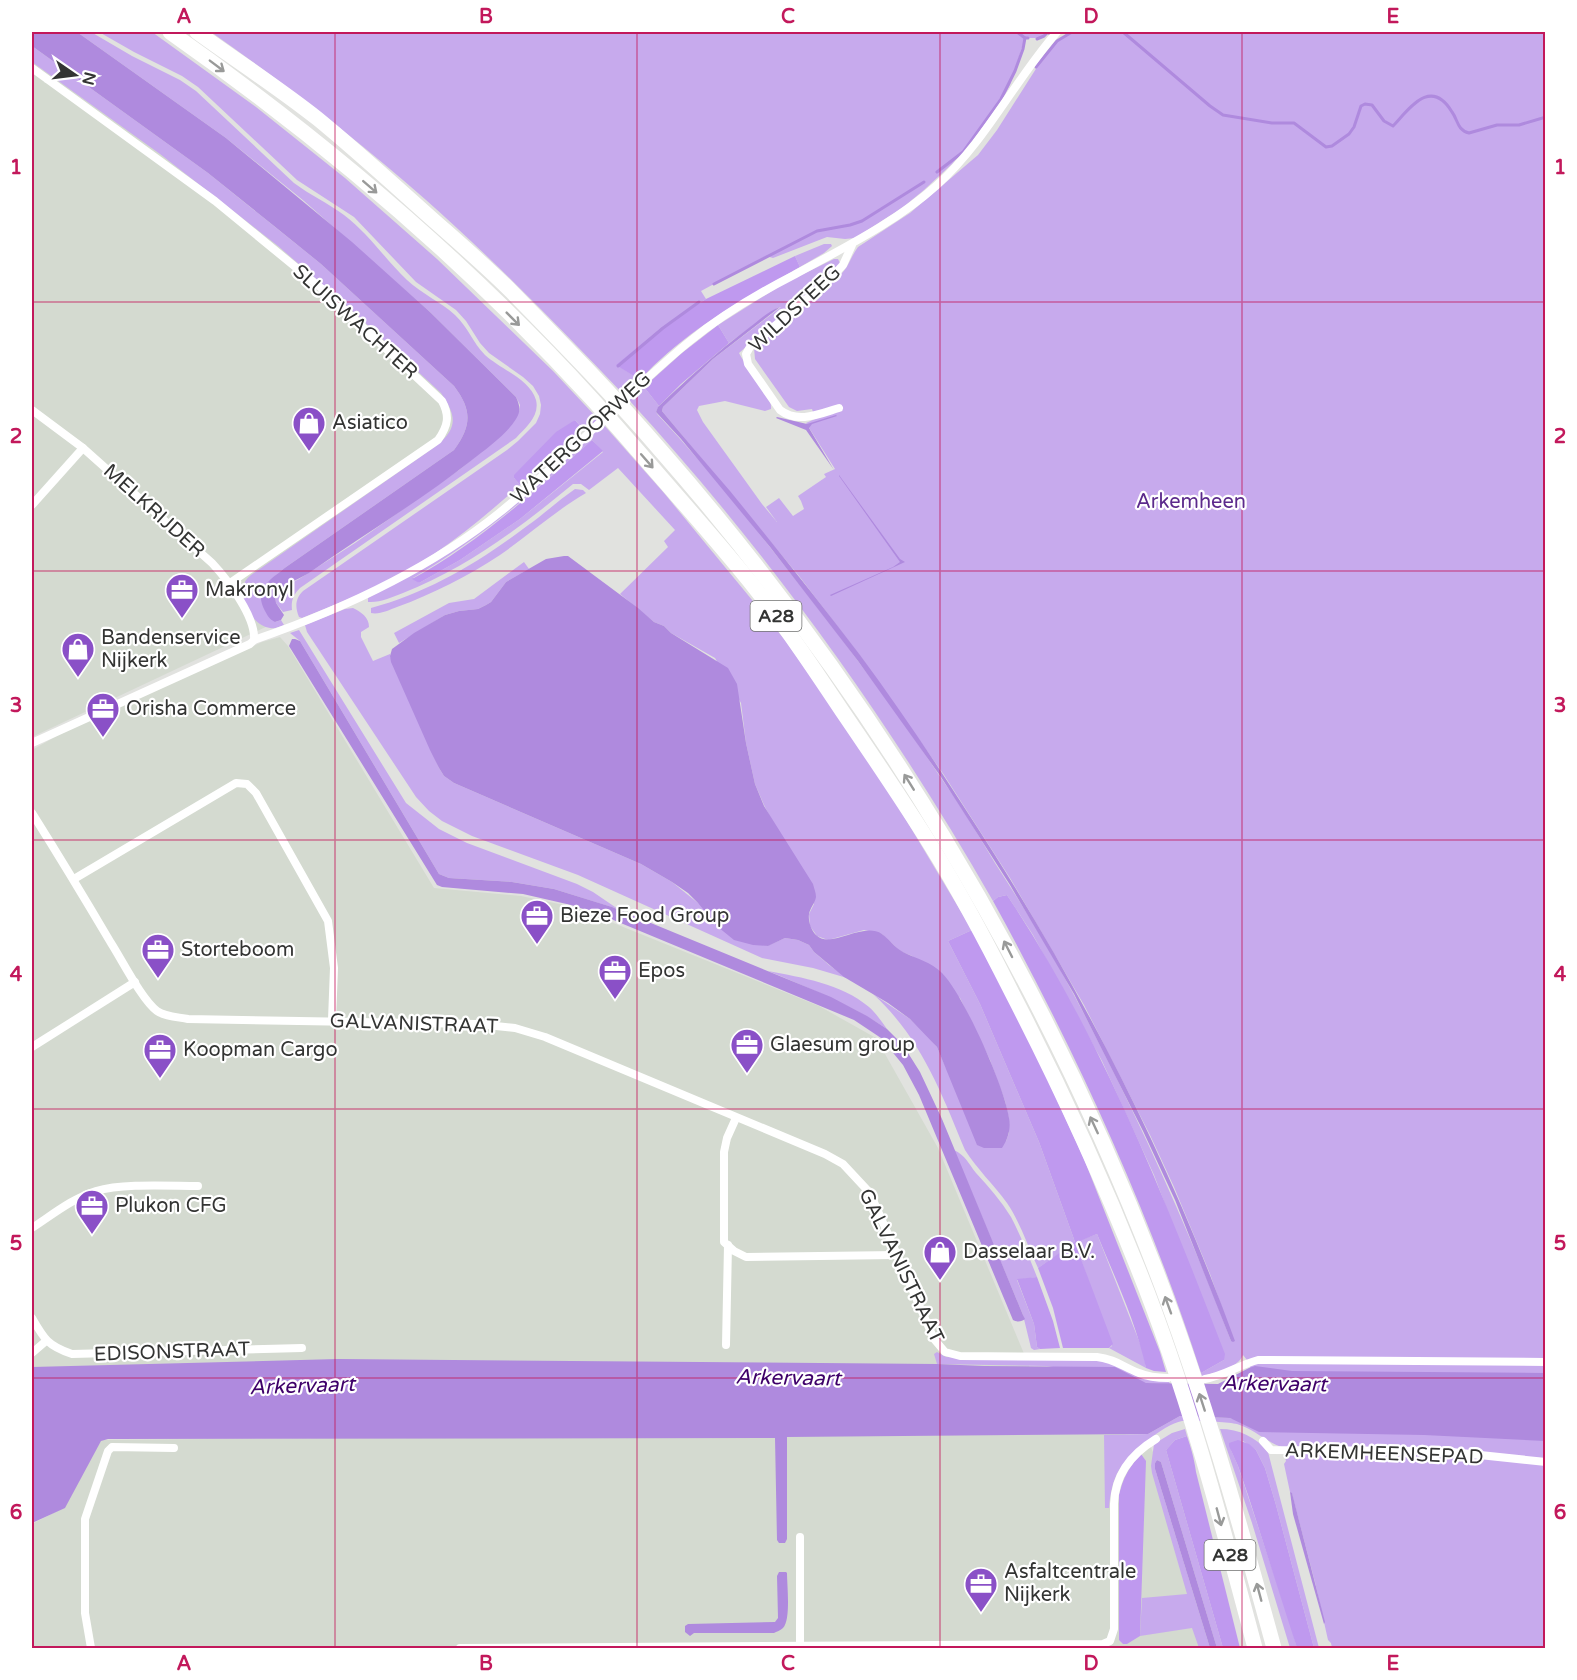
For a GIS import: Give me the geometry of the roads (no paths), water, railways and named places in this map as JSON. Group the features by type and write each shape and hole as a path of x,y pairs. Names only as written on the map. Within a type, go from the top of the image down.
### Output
{"highway":[{"name":"A28","path":"170,32 359,177 460,267 590,396 709,531 758,591 822,681 932,847 989,949 1038,1044 1096,1166 1139,1270 1199,1443 1255,1648"},
{"name":"A28","path":"197,32 317,118 508,288 604,387 725,527 826,659 888,749 1002,938 1056,1043 1114,1168 1156,1269 1216,1444 1274,1648"}],"street":[{"name":"WATERGOORWEG","path":"32,743 250,645 254,640 360,598 434,559 469,536 498,514 663,363 708,327 786,279 852,245 937,186 974,147 1031,62 1057,32"},
{"name":"SLUISWACHTER","path":"32,68 233,215 321,288 442,401 446,408 448,420 438,440 230,583"},
{"name":"WILDSTEEG","path":"839,408 809,417 794,417 786,414 780,410 746,358 750,347 831,278 843,265 852,245"},
{"name":"MELKRIJDER","path":"32,410 83,448 217,568 230,583 250,619 255,634 254,640"},
{"path":"32,504 83,448"},
{"path":"74,879 236,783 247,784 256,793 328,921 334,968 332,1020"},
{"name":"GALVANISTRAAT","path":"32,813 135,982 149,1004 158,1012 188,1019 477,1024 515,1028 545,1037 825,1154 843,1164 870,1193 934,1339 945,1352 960,1356 1097,1357 1115,1361 1146,1376 1168,1378"},
{"path":"32,1047 135,982"},
{"path":"736,1118 727,1138 724,1152 724,1242 734,1251 746,1257 897,1255"},
{"path":"32,1228 95,1191 123,1187 198,1186"},
{"path":"726,1345 728,1245"},
{"path":"32,1318 46,1341 32,1353"},
{"name":"EDISONSTRAAT","path":"46,1341 72,1354 302,1348"},
{"path":"1204,1379 1223,1375 1258,1360 1545,1362"},
{"path":"460,1648 1100,1645 1108,1642 1113,1636 1114,1629 1116,1489 1121,1473 1135,1453 1156,1439"},
{"name":"ARKEMHEENSEPAD","path":"1263,1441 1271,1450 1442,1451 1545,1462"},
{"path":"91,1648 85,1613 85,1519 108,1451 112,1447 174,1448"},
{"path":"800,1537 800,1647"}],"water":[{"path":"32,32 77,32 226,138 352,242 430,312 516,397 519,408 518,416 490,446 412,504 278,592 275,596 276,603 284,615 281,620 273,621 265,611 261,597 265,586 286,567 454,450 467,425 467,410 454,386 321,264 208,173 32,46"},
{"path":"780,307 713,359 663,407 662,411 730,491 860,655 927,751 1006,873 1081,1002 1149,1134 1208,1271 1235,1341 1233,1342 1175,1200 1143,1131 1074,994 1010,885 941,777 858,661 770,547 656,412 658,407 714,356 772,310"},
{"path":"836,415 812,424 809,428 834,470 806,430 776,418 807,424"},
{"path":"839,475 900,559 905,562 831,596 900,562"},
{"path":"568,556 654,622 664,626 671,633 728,668 737,684 755,784 764,806 813,884 816,897 809,922 813,931 822,939 830,939 874,931 882,934 903,952 929,963 942,973 951,984 972,1021 1000,1086 1010,1122 1002,1148 984,1148 977,1145 937,1047 910,1019 844,977 809,945 785,938 768,946 734,940 718,927 688,893 641,864 454,783 444,776 391,662 392,649 445,615 478,609 486,605 491,602 506,582 546,559"},
{"path":"292,639 300,641 439,874 449,878 512,882 554,889 612,907 831,997 887,1029 903,1045 920,1072 942,1119 1025,1319 1013,1320 919,1095 903,1065 881,1038 854,1020 599,914 523,894 437,885 289,646"},
{"name":"Arkervaart","path":"338,1359 1115,1367 1146,1383 1218,1384 1255,1366 1292,1371 1545,1373 1545,1441 1424,1435 1259,1432 1230,1418 1180,1416 1148,1434 787,1437 787,1539 785,1543 779,1543 777,1540 775,1438 108,1439 101,1441 65,1508 32,1523 32,1367"},
{"path":"1157,1460 1161,1462 1217,1648 1210,1648 1155,1469"},
{"path":"1290,1492 1292,1493 1324,1624 1293,1514"},
{"path":"779,1572 787,1573 788,1610 783,1628 774,1633 694,1633 690,1636 685,1632 685,1626 688,1624 775,1622 778,1618 777,1576"}],"waterway":[{"path":"1017,32 1025,38"},
{"path":"1037,39 1048,32 1050,34"},
{"path":"1036,67 1057,41 1072,32"},
{"path":"1123,32 1223,115 1272,123 1294,123 1326,147 1332,146 1349,134 1354,127 1361,106 1365,104 1372,105 1384,121 1393,126 1421,99 1429,96 1436,97 1444,102 1452,112 1462,130 1469,133 1497,125 1519,125 1546,117"},
{"path":"937,172 963,152 1001,99 1015,71 1025,38 1028,38"},
{"path":"714,284 817,231 862,221 924,182"},
{"path":"618,366 663,328 699,302"}],"place":[{"name":"Asiatico","path":"309,452"},
{"name":"Makronyl","path":"182,619"},
{"name":"Bandenservice Nijkerk","path":"78,678"},
{"name":"Orisha Commerce","path":"103,738"},
{"name":"Bieze Food Group","path":"537,945"},
{"name":"Storteboom","path":"158,979"},
{"name":"Epos","path":"615,1000"},
{"name":"Glaesum group","path":"747,1074"},
{"name":"Koopman Cargo","path":"160,1079"},
{"name":"Plukon CFG","path":"92,1235"},
{"name":"Dasselaar B.V.","path":"940,1281"},
{"name":"Asfaltcentrale Nijkerk","path":"981,1613"}],"park label":[{"name":"Arkemheen","path":"1191,502"}]}
